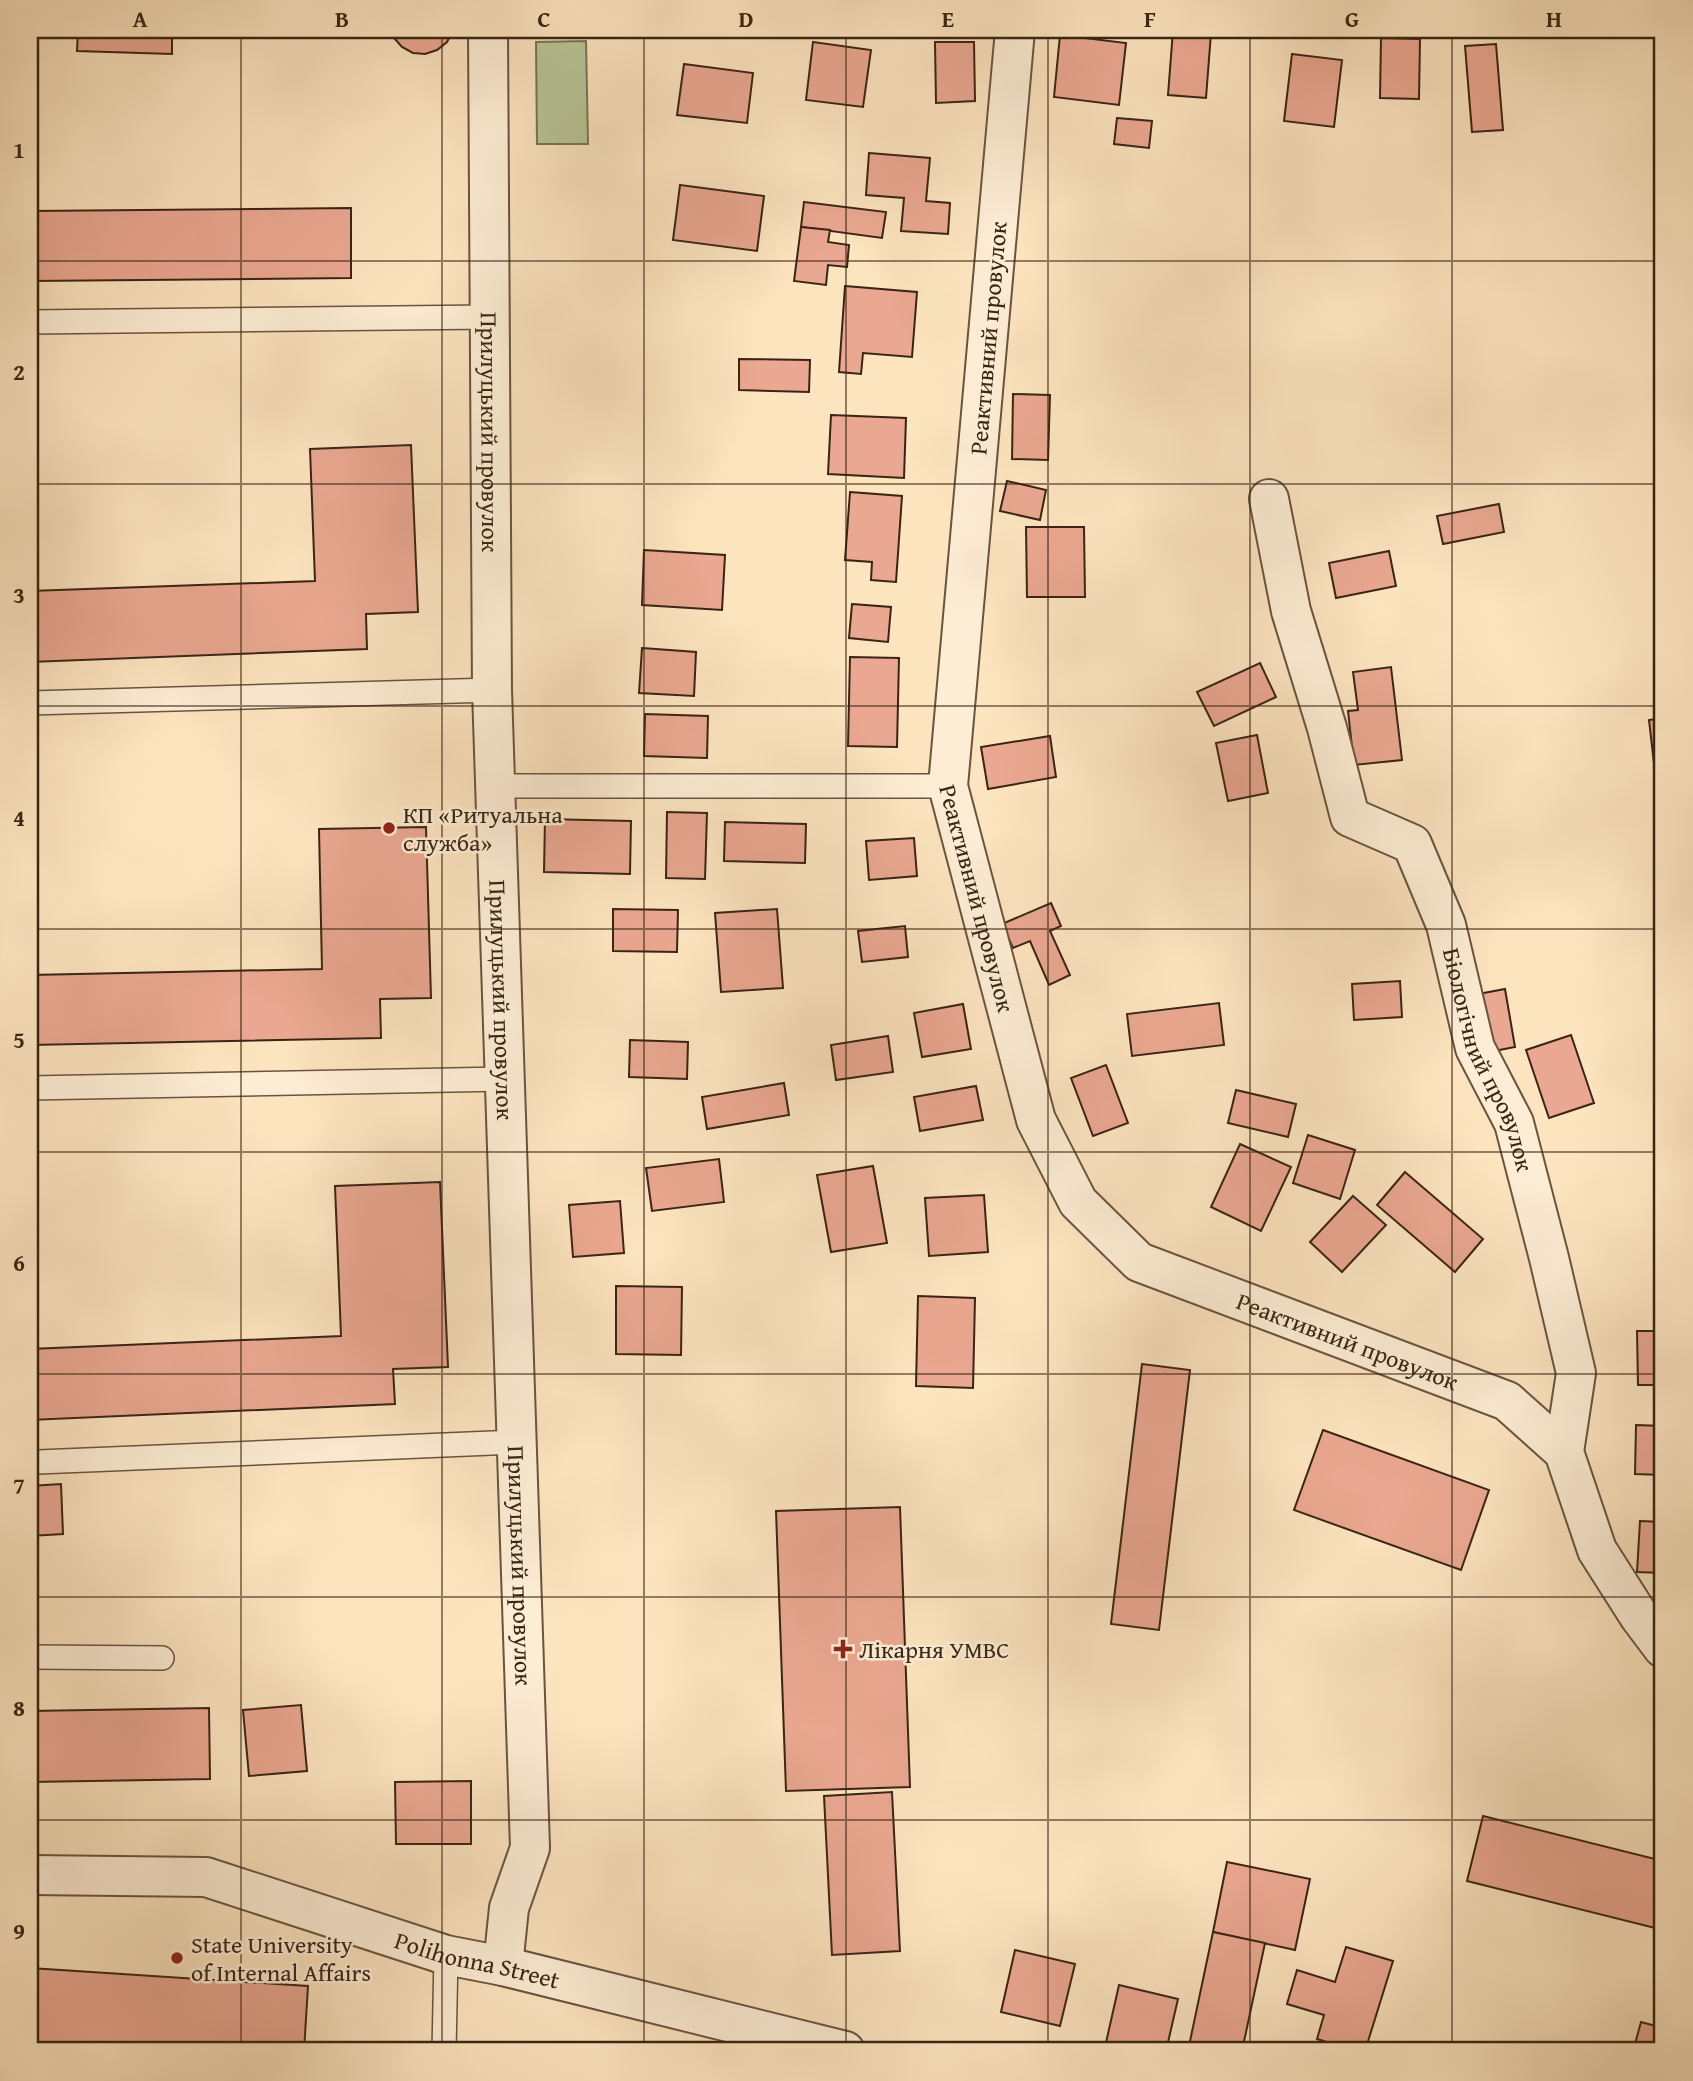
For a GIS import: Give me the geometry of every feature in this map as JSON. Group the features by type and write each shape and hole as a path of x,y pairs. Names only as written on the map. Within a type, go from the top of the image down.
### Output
{"street":[{"name":"Прилуцький провулок","path":"488,30 492,690 530,1848 509,1908 503,1966"},
{"name":"Реактивний провулок","path":"1015,30 948,786 1036,1120 1078,1202 1139,1262 1507,1401 1564,1452"},
{"name":"Біологічний провулок","path":"1269,499 1291,611 1350,817 1412,844 1446,925 1475,1048 1514,1123 1576,1373 1564,1452 1597,1550 1663,1648"},
{"name":"Polihonna Street","path":"30,1875 206,1877 446,1955 503,1966 845,2051"}],"lane":[{"path":"30,322 490,317"},
{"path":"30,704 492,690"},
{"path":"495,786 948,786"},
{"path":"30,1088 505,1079"},
{"path":"38,1462 517,1442"},
{"path":"30,1657 162,1658"},
{"path":"444,2051 446,1955"}],"green space":[{"path":"586,41 588,144 537,144 536,42"}],"building":[{"path":"78,30 172,30 172,54 77,51"},
{"path":"391,30 453,30 447,42 437,50 425,54 413,53 402,47"},
{"path":"1173,30 1211,33 1206,98 1168,95"},
{"path":"1060,35 1126,43 1119,105 1054,97"},
{"path":"1381,38 1420,39 1419,99 1380,98"},
{"path":"813,42 871,50 863,107 806,100"},
{"path":"935,42 974,42 975,101 936,103"},
{"path":"1496,44 1503,130 1472,132 1465,46"},
{"path":"1292,54 1342,60 1334,127 1284,121"},
{"path":"684,64 753,73 747,123 677,115"},
{"path":"1117,118 1152,121 1149,148 1114,144"},
{"path":"869,153 930,158 926,201 950,203 948,234 901,231 904,198 866,195"},
{"path":"680,185 764,196 757,251 673,240"},
{"path":"804,202 886,212 882,238 801,227"},
{"path":"351,208 351,278 30,281 30,211"},
{"path":"801,227 830,230 828,242 849,245 847,267 828,265 826,285 794,281"},
{"path":"845,286 917,292 912,357 863,353 861,374 839,372"},
{"path":"739,359 810,360 809,392 739,390"},
{"path":"1013,394 1050,395 1048,460 1012,459"},
{"path":"831,415 906,418 904,478 828,474"},
{"path":"411,445 418,612 366,614 367,649 30,662 30,591 315,581 310,449"},
{"path":"1007,481 1046,490 1040,520 1000,511"},
{"path":"850,492 902,496 896,582 871,580 872,562 845,560"},
{"path":"1499,504 1504,532 1443,544 1437,516"},
{"path":"1026,527 1084,527 1085,597 1027,597"},
{"path":"644,550 725,555 722,610 642,605"},
{"path":"1389,551 1396,586 1336,598 1329,563"},
{"path":"852,604 891,607 888,642 849,638"},
{"path":"642,648 696,652 694,696 639,693"},
{"path":"850,657 899,658 897,747 848,746"},
{"path":"1260,663 1276,697 1214,726 1197,692"},
{"path":"1391,667 1402,760 1354,765 1348,711 1358,710 1353,672"},
{"path":"645,714 708,716 707,758 644,756"},
{"path":"1663,718 1663,842 1649,720"},
{"path":"1257,735 1268,793 1228,801 1216,743"},
{"path":"1050,736 1056,777 988,789 981,747"},
{"path":"667,812 707,813 705,879 666,878"},
{"path":"545,819 631,821 630,874 544,872"},
{"path":"725,822 806,824 805,863 724,861"},
{"path":"426,827 431,998 380,999 381,1038 30,1045 30,975 322,969 319,829"},
{"path":"914,838 917,876 869,880 866,841"},
{"path":"1051,903 1061,926 1050,931 1070,975 1049,985 1030,941 1013,948 1002,924"},
{"path":"613,909 678,910 677,952 613,951"},
{"path":"777,909 783,988 721,992 715,913"},
{"path":"905,926 908,957 862,962 858,931"},
{"path":"1400,981 1402,1017 1354,1020 1352,984"},
{"path":"1505,989 1515,1047 1489,1052 1478,994"},
{"path":"1219,1003 1224,1045 1132,1056 1127,1014"},
{"path":"963,1004 971,1049 922,1057 914,1013"},
{"path":"1571,1035 1594,1103 1549,1118 1526,1050"},
{"path":"888,1036 893,1072 836,1080 831,1045"},
{"path":"630,1040 688,1042 687,1079 629,1077"},
{"path":"1106,1065 1128,1123 1093,1136 1071,1078"},
{"path":"784,1083 789,1115 707,1129 702,1097"},
{"path":"976,1086 983,1120 920,1131 914,1097"},
{"path":"1236,1090 1296,1104 1288,1137 1228,1123"},
{"path":"1308,1135 1355,1150 1340,1199 1293,1183"},
{"path":"1240,1144 1291,1167 1261,1231 1211,1207"},
{"path":"719,1159 724,1202 652,1211 646,1168"},
{"path":"873,1166 887,1243 831,1252 817,1175"},
{"path":"1405,1172 1483,1239 1455,1272 1377,1205"},
{"path":"440,1182 448,1367 393,1369 395,1404 30,1420 30,1349 341,1336 335,1186"},
{"path":"1654,1194 1663,1194 1663,1287 1655,1287"},
{"path":"984,1195 988,1252 929,1256 925,1198"},
{"path":"1353,1196 1386,1225 1342,1272 1310,1242"},
{"path":"620,1201 624,1253 573,1257 569,1205"},
{"path":"616,1286 682,1287 681,1355 616,1354"},
{"path":"918,1296 975,1298 973,1388 916,1386"},
{"path":"1637,1331 1663,1331 1663,1385 1638,1385"},
{"path":"1142,1364 1190,1370 1159,1630 1111,1624"},
{"path":"1636,1425 1663,1426 1663,1475 1635,1474"},
{"path":"1323,1430 1489,1490 1461,1570 1294,1510"},
{"path":"61,1484 63,1534 30,1536 30,1486"},
{"name":"Лікарня УМВС","path":"900,1507 910,1787 786,1791 776,1511"},
{"path":"1640,1521 1663,1522 1663,1573 1637,1572"},
{"path":"301,1705 307,1771 249,1776 243,1710"},
{"path":"209,1708 210,1779 30,1782 30,1711"},
{"path":"471,1781 471,1844 396,1844 395,1782"},
{"path":"892,1792 900,1951 832,1955 824,1796"},
{"path":"1483,1816 1663,1861 1663,1930 1467,1881"},
{"path":"1227,1862 1310,1879 1295,1950 1213,1932"},
{"path":"1213,1932 1265,1943 1242,2051 1213,2051 1189,2046"},
{"path":"1346,1947 1393,1961 1365,2051 1317,2039 1324,2015 1287,2004 1297,1970 1335,1982"},
{"path":"1015,1950 1075,1964 1060,2026 1001,2012"},
{"path":"30,1968 308,1986 304,2051 30,2051"},
{"path":"1119,1985 1178,1999 1166,2051 1124,2051 1105,2047"},
{"path":"1641,2022 1663,2028 1663,2051 1633,2051"}],"place":[{"name":"КП «Ритуальна служба»","path":"389,828"},
{"name":"Лікарня УМВС","path":"843,1649"},
{"name":"State University of Internal Affairs","path":"177,1958"}]}
